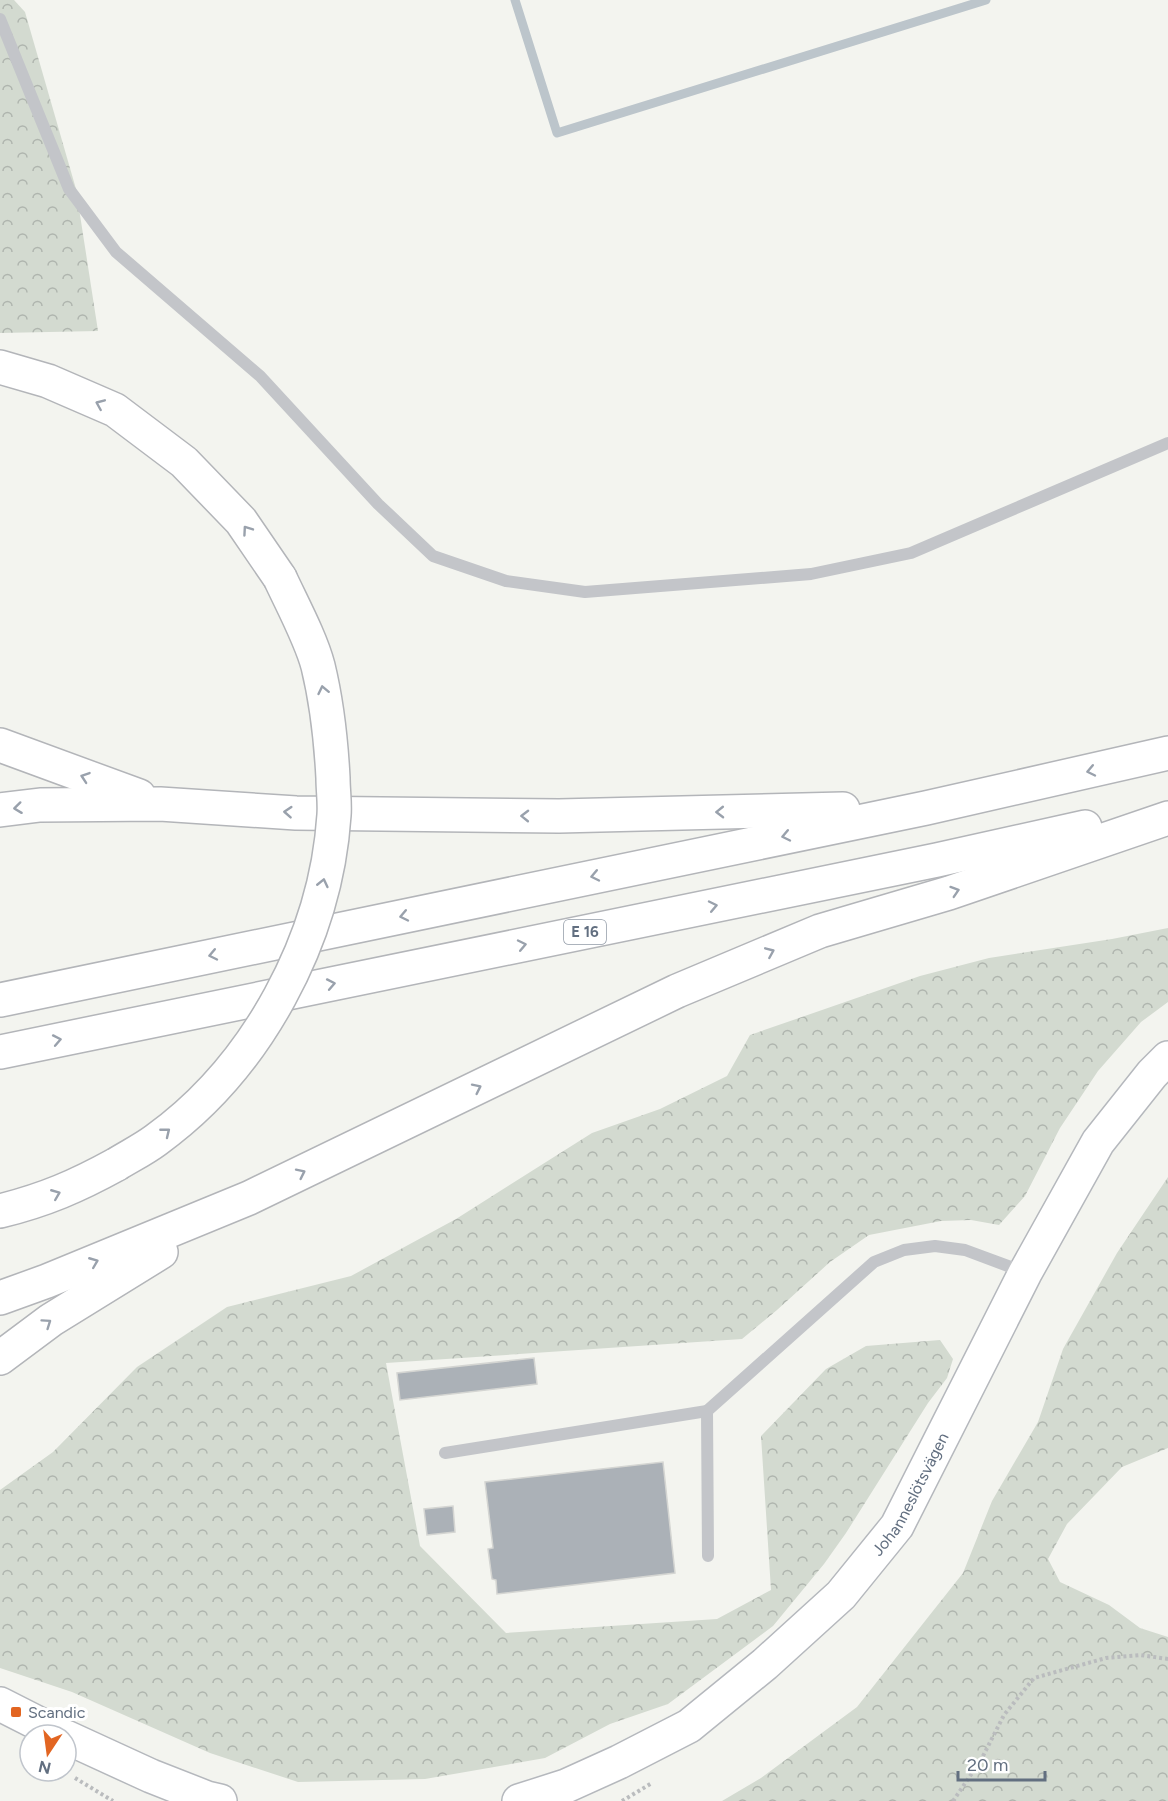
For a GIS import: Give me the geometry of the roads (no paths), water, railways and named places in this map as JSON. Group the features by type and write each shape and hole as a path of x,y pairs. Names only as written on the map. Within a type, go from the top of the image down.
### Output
{"main road":[{"path":"0,367 57,385 114,410 184,462 241,521 280,578 317,662 331,736 334,813 330,850 316,908 297,960 263,1028 239,1060 191,1111 155,1141 78,1185 38,1201 0,1211"},
{"path":"0,746 160,804"},
{"path":"0,1000 926,807 1168,753"},
{"path":"0,810 40,805 160,804 296,813 559,816 926,807"},
{"name":"E 16","path":"0,1052 937,860 1168,808"},
{"path":"0,1298 249,1198 677,991 820,932 949,893 1168,818"},
{"name":"Johanneslötsvägen","path":"519,1801 566,1785 619,1762 689,1726 765,1664 842,1595 897,1526 1025,1273 1098,1142 1152,1074 1168,1058"},
{"path":"0,1358 51,1320 249,1198"},
{"path":"0,1704 37,1723"},
{"path":"78,1743 151,1776 220,1801"}],"lane":[{"path":"0,20 69,189 116,252 260,376 378,504 433,555 506,581 585,592 811,574 911,553 1168,443"},
{"path":"445,1453 707,1411 874,1262 904,1251 935,1246 965,1250 1025,1273"},
{"path":"707,1411 708,1556"}],"waterway":[{"path":"515,0 557,133 986,0"}],"place":[{"name":"Scandic","path":"16,1712"}]}
